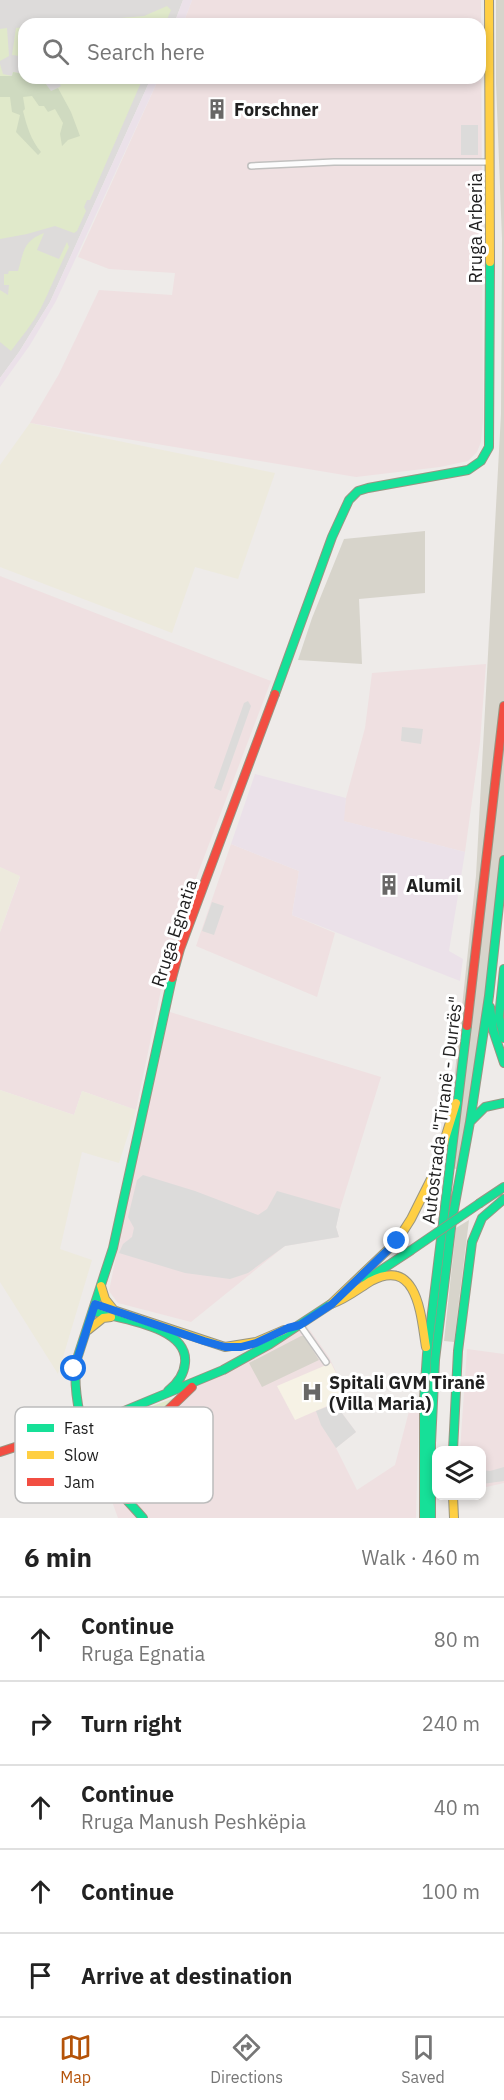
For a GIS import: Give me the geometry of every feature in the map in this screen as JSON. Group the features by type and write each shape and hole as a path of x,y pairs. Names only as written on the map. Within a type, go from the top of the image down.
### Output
{"main road":[{"name":"Rruga Arberia","path":"486,455 490,440 491,379 489,0"},
{"name":"Rruga Egnatia","path":"79,1407 74,1381 76,1362 122,1211 180,949 343,511 352,496 363,489 462,472 474,466 486,455"},
{"name":"Autostrada \"Tiranë - Durrës\"","path":"424,1518 424,1400 427,1354 504,706"},
{"name":"Autostrada \"Tiranë - Durrës\"","path":"431,1518 431,1443 435,1360 452,1220 489,996 504,860"},
{"path":"504,969 495,1018 496,1041 504,1063"},
{"path":"489,996 504,1038"},
{"path":"332,1304 397,1241 411,1219 435,1171 458,1096"},
{"path":"470,1122 482,1108 493,1103 504,1103"},
{"path":"136,1407 203,1379 270,1344 504,1187"},
{"path":"453,1446 458,1351 472,1242 482,1218 504,1199"},
{"path":"332,1304 380,1278 394,1276 400,1278 410,1285 419,1300 422,1333 427,1354"},
{"path":"101,1286 113,1314"},
{"path":"94,1307 169,1334 181,1345 186,1362 183,1373 171,1389 157,1399"},
{"path":"87,1330 103,1318 113,1314 225,1347 241,1347 300,1325"},
{"path":"170,1407 180,1396 203,1379"},
{"path":"0,1452 15,1447"},
{"path":"453,1500 454,1518"},
{"name":"Rruga Egnatia","path":"130,1503 143,1518"}],"street":[{"path":"250,166 334,162 490,162"},
{"path":"300,1325 326,1362"}],"shaded area":[{"path":"0,0 183,0 176,18 18,18 18,84 148,84 50,302 0,378"},
{"path":"183,0 192,0 185,18 176,18"},
{"path":"192,0 481,0 481,18 185,18"},
{"path":"496,0 504,0 504,860 461,1171 445,1165 476,876 501,414 502,239 496,83"},
{"path":"148,84 156,84 56,301 30,345 0,387 0,378 50,302"},
{"path":"156,84 481,84 483,419 481,442 477,452 468,461 440,467 356,477 30,423 59,374 99,290 172,295 175,273 109,269 78,257"},
{"path":"461,125 478,125 478,155 461,155"},
{"path":"30,423 275,473 238,579 195,567 172,633 0,567 0,465"},
{"path":"425,531 425,593 359,599 362,664 298,660 312,618 344,539"},
{"path":"0,576 271,681 176,931 163,980 136,1110 82,1091 74,1115 0,1090 0,932 20,877 0,867"},
{"path":"486,664 480,742 465,852 343,821 346,798 365,728 372,673"},
{"path":"248,701 251,706 221,791 214,788 244,703"},
{"path":"402,727 423,729 421,744 401,741"},
{"path":"255,774 346,798 344,821 465,852 449,951 463,959 460,981 292,915 299,871 231,844"},
{"path":"231,844 299,871 292,915 335,933 317,997 196,946"},
{"path":"0,867 20,876 0,932"},
{"path":"212,902 224,906 214,935 202,931"},
{"path":"170,1012 381,1077 340,1209 336,1227 339,1237 285,1246 191,1322 118,1303 109,1291 152,1080"},
{"path":"0,1090 74,1115 82,1091 136,1110 119,1163 82,1152 60,1249 92,1260 58,1374 0,1282"},
{"path":"143,1175 195,1191 258,1215 267,1209 277,1191 340,1209 336,1227 339,1237 285,1246 248,1273 230,1279 185,1273 119,1253 123,1244 132,1237 134,1228 128,1217 137,1180"},
{"path":"469,1220 454,1342 444,1341 456,1228"},
{"path":"304,1322 329,1357 348,1397 335,1404 356,1432 336,1448 357,1490 395,1465 414,1392 419,1410 416,1518 118,1518 113,1503 213,1503 213,1407 174,1407 180,1396 203,1379"},
{"path":"304,1336 319,1360 262,1387 249,1363"},
{"path":"467,1349 504,1354 504,1483 486,1487 486,1446 460,1446"},
{"name":"Spitali GVM Tiranë (Villa Maria)","path":"331,1363 348,1397 295,1420 277,1386"},
{"path":"335,1404 356,1432 336,1448 321,1425 316,1411"},
{"path":"504,1467 504,1481 486,1483 486,1470"}],"green space":[{"path":"167,6 171,10 168,18 120,18 144,16"},
{"path":"7,28 9,56 0,61 0,29"},
{"path":"16,28 18,28 18,56 12,55"},
{"path":"0,64 3,74 12,76 13,72 18,73 18,84 46,84 51,92 61,86 60,84 140,84 90,200 87,200 84,207 86,211 77,231 74,233 55,226 0,239"},
{"path":"13,72 18,73 18,84 46,84 51,91 58,88 71,112 80,136 68,140 62,146 60,134 63,123 55,109 48,112 44,106 39,106 32,96 23,97 25,109 23,111 28,128 41,152 38,155 16,132 20,115 12,112 10,97 0,97 0,76 12,76"},
{"path":"44,233 37,250 59,259 67,242 69,247 41,308 11,351 0,342 0,290 8,295 9,285 4,285 4,274 8,274 9,271 18,271 28,243"},
{"path":"174,1398 169,1407 150,1407"}],"traffic: fast":[{"path":"275,694 332,537 349,500 358,491 368,488 468,470 481,461 489,447 490,262"},
{"path":"431,1518 431,1443 435,1360 452,1220 489,996 504,860"},
{"path":"504,969 499,1017 504,1038"},
{"path":"78,1407 76,1362 113,1248 172,978"},
{"path":"490,1007 493,1030 504,1063"},
{"path":"424,1518 424,1399 427,1354 467,1026"},
{"path":"471,1121 485,1107 504,1103"},
{"path":"480,1203 504,1187"},
{"path":"453,1446 458,1351 472,1242 482,1218 504,1199"},
{"path":"410,1251 480,1203"},
{"path":"366,1280 410,1251"},
{"path":"134,1407 223,1370 270,1344 334,1302"},
{"path":"93,1311 150,1326 165,1332 176,1340 183,1350 185,1363 180,1379 168,1391"},
{"path":"130,1503 143,1518"}],"traffic: slow":[{"path":"489,0 490,262"},
{"path":"333,1302 397,1241 411,1219 435,1171 456,1103"},
{"path":"331,1304 347,1297 371,1281 387,1276 399,1277 415,1294 426,1347"},
{"path":"101,1286 105,1299 113,1309"},
{"path":"95,1304 225,1347 256,1342 284,1330"},
{"path":"88,1330 103,1318 111,1317"},
{"path":"453,1500 454,1518"}],"traffic: jam":[{"path":"172,978 180,949 275,694"},
{"path":"467,1026 504,706"},
{"path":"171,1407 192,1387"},
{"path":"0,1452 15,1447"}],"place":[{"name":"Forschner","path":"217,109"},
{"name":"Alumil","path":"389,885"},
{"name":"Spitali GVM Tiranë (Villa Maria)","path":"312,1392"}],"route":[{"path":"74,1369 95,1304 204,1341 225,1347 241,1347 300,1325 332,1304 397,1241"}]}
